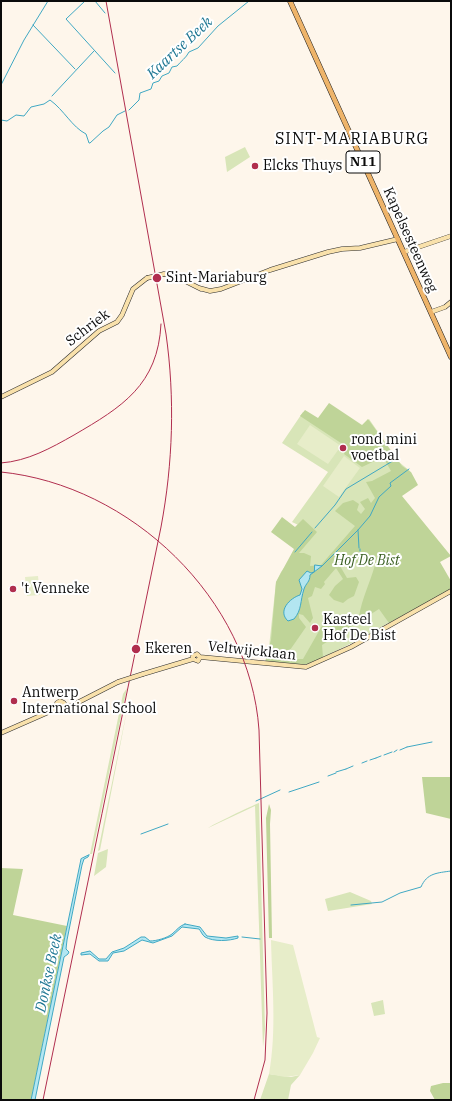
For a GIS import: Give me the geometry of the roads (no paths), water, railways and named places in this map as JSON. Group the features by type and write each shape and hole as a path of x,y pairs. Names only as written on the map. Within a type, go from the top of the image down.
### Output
{"main road":[{"name":"Kapelsesteenweg","path":"290,1 451,356"}],"street":[{"path":"404,252 451,236"},
{"name":"Schriek","path":"1,397 52,372 87,341 104,328 120,319 133,289 147,278 164,274 174,276 198,288 210,291 221,289 265,272 328,252 342,249 360,248 398,239"},
{"path":"431,312 442,309 451,302"},
{"name":"Veltwijcklaan","path":"1,733 58,708 62,709 65,705 76,704 118,682 195,656 306,667 351,647 451,591"},
{"name":"Veltwijcklaan","path":"58,708 58,702 62,701 65,705"}],"water":[{"path":"315,565 322,566 314,572"},
{"path":"307,571 311,573 314,572 310,575 304,589 297,616 288,621 285,617 284,609 292,599 300,595 302,589 299,580"},
{"path":"89,855 84,859 82,865 67,940 66,949 69,952 64,957 35,1100 31,1100 81,859"},
{"path":"185,924 200,927 207,936 226,938 238,936 238,938 230,940 213,940 205,937 199,929 182,927 172,936 153,943 142,940 124,951 113,953 108,961 99,961 90,954 81,955 81,953 90,951 99,959 106,959 112,952 124,948 141,937 145,937 150,941 161,939 174,933"}],"waterway":[{"path":"1,85 24,40 48,1"},
{"path":"85,1 66,19 115,73"},
{"path":"95,1 105,13"},
{"name":"Kaartse Beek","path":"129,110 139,100 140,93 151,89 153,83 159,81 162,76 169,73 172,67 177,66 189,52 198,48 218,26 249,1"},
{"path":"33,25 75,69"},
{"path":"52,96 94,51"},
{"name":"Kaartse Beek","path":"1,120 7,121 16,115 24,116 31,107 44,104 50,100 76,127 86,134 90,143 109,127 117,115 125,111"},
{"path":"315,528 335,505 346,489 396,459"},
{"path":"322,566 370,516 379,497 391,486 390,483 409,469"},
{"path":"358,530 359,548"},
{"path":"295,552 312,532"},
{"path":"407,747 432,742"},
{"path":"400,750 407,747"},
{"path":"384,755 392,752"},
{"path":"376,758 381,756"},
{"path":"370,760 376,758"},
{"path":"362,763 367,761"},
{"path":"346,769 353,766"},
{"path":"336,772 346,769"},
{"path":"328,776 336,773"},
{"path":"289,792 319,782"},
{"path":"256,801 280,790"},
{"path":"141,834 168,824"},
{"path":"351,905 382,902 400,893 421,887 423,882 433,874 451,871"},
{"path":"242,937 260,939"}],"railway":[{"path":"43,1100 161,527 170,455 172,406 166,334 106,1"},
{"path":"1,463 21,460 48,449 91,425 122,404 145,379 153,363 158,345 161,324"},
{"path":"1,472 49,481 95,499 137,525 175,557 208,594 233,636 251,682 259,730 267,1013 265,1060 254,1100"}],"place":[{"name":"Elcks Thuys","path":"255,166"},
{"name":"Sint-Mariaburg","path":"157,278"},
{"name":"rond mini voetbal","path":"343,448"},
{"name":"'t Venneke","path":"13,589"},
{"name":"Kasteel Hof De Bist","path":"315,628"},
{"name":"Ekeren","path":"136,649"},
{"name":"Antwerp International School","path":"14,701"}],"district":[{"name":"SINT-MARIABURG","path":"352,139"}],"park label":[{"name":"Hof De Bist","path":"367,561"}],"water label":[{"name":"Donkse Beek","path":"49,973"}]}
